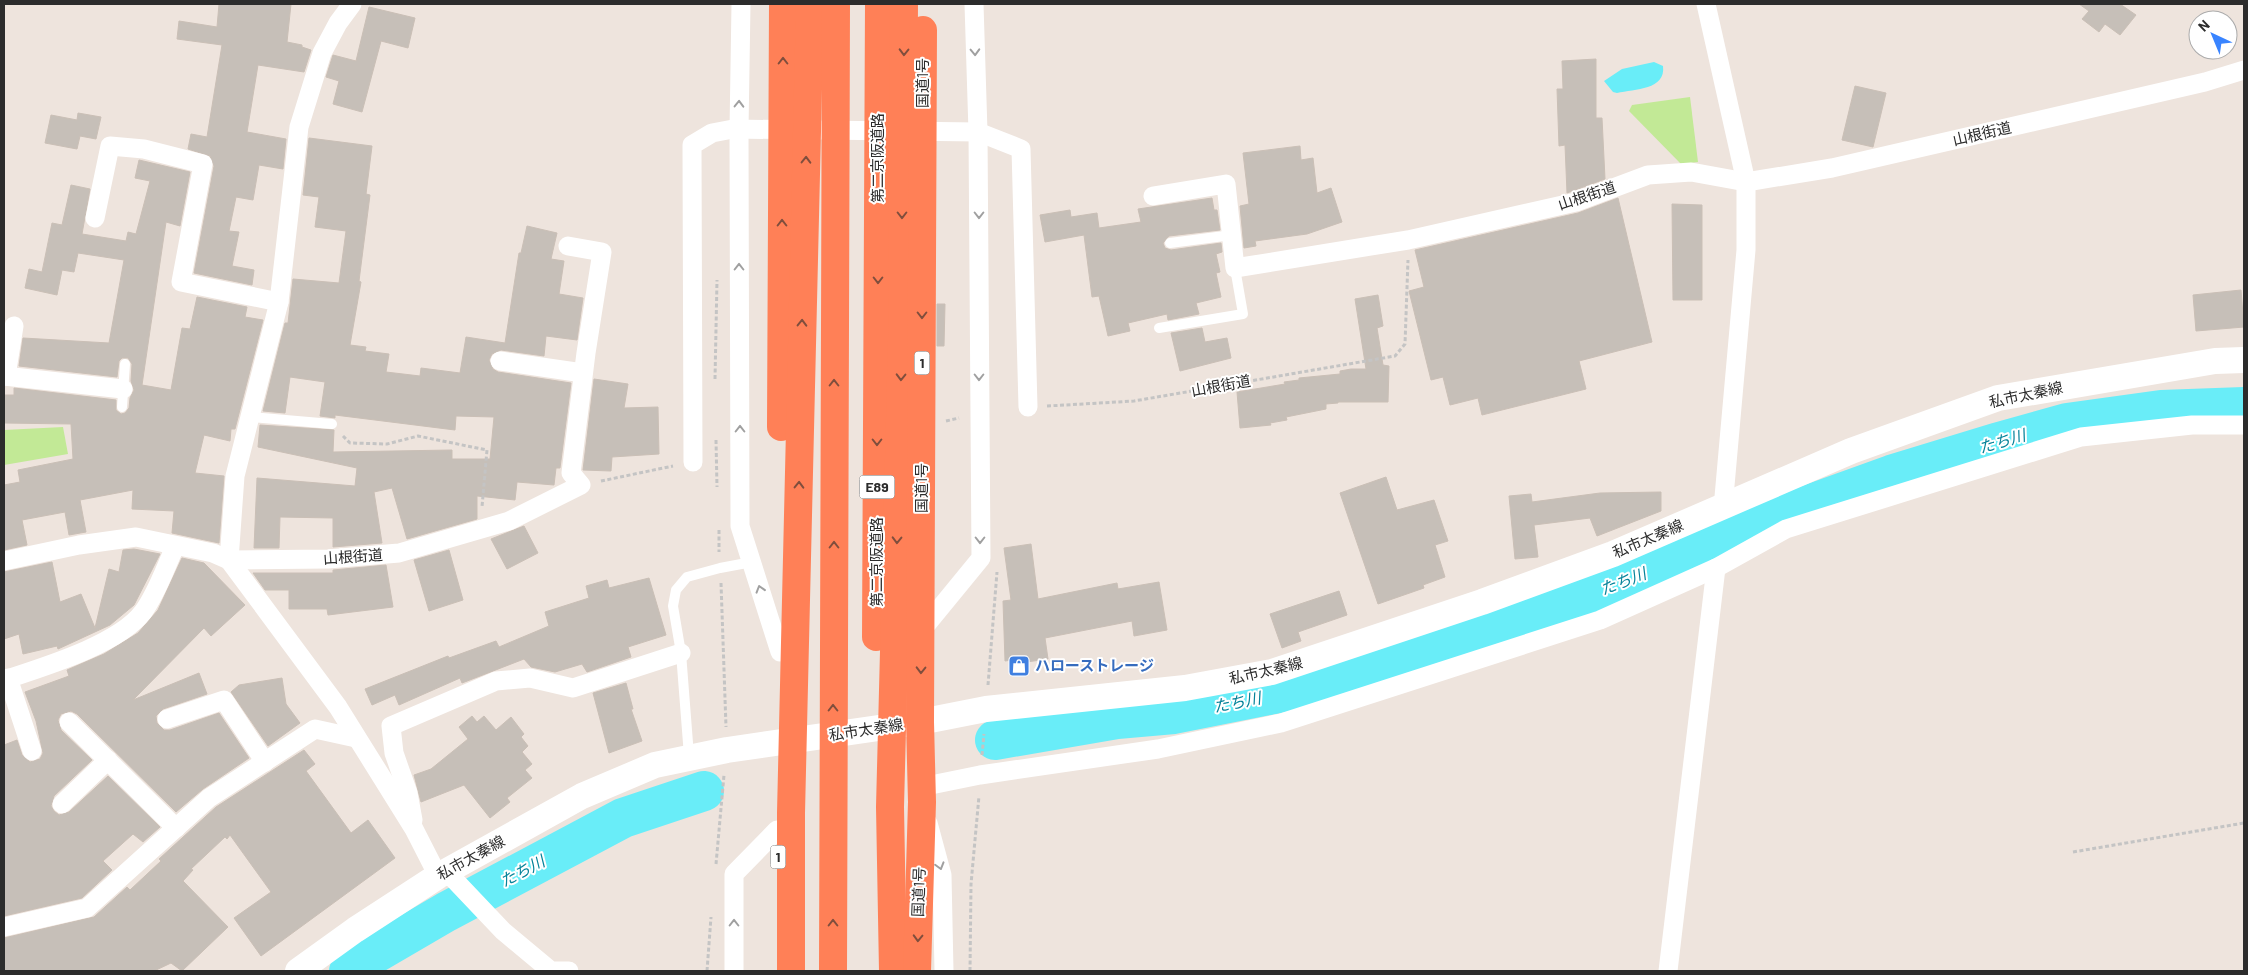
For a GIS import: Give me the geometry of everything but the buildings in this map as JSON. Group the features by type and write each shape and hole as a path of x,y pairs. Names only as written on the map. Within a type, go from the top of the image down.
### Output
{"highway":[{"name":"1","path":"780,971 777,830 780,652 783,4"},
{"path":"791,971 792,793 810,4"},
{"path":"833,971 836,4"},
{"name":"第二京阪道路","path":"875,971 879,4"},
{"path":"893,971 890,807 902,340 904,4"},
{"name":"国道1号","path":"917,971 922,794 920,722 922,630 923,4"}],"main road":[{"name":"私市太秦線","path":"298,971 443,874 582,796 655,765 727,750 920,722 986,709 1184,688 1272,672 1473,605 1604,558 1851,451 1998,398 2215,361 2244,360"}],"street":[{"path":"352,4 338,23 322,53 299,127 279,302 235,476 229,560 338,707 443,874 503,931 551,970 569,971"},
{"path":"741,4 739,130 740,526 780,652"},
{"path":"922,630 980,558 978,132 974,4"},
{"path":"1706,4 1746,182 1746,250 1723,508"},
{"name":"山根街道","path":"1408,240 1576,202 1648,176 1691,172 1746,182 1832,168 2205,82 2244,70"},
{"path":"693,462 692,145 712,133 733,129 978,132 1021,149 1028,407"},
{"path":"95,218 110,146 144,149 203,164 181,282 279,302"},
{"path":"1154,196 1226,184 1235,268 1408,240"},
{"path":"568,246 602,252 583,373 571,473 581,485"},
{"path":"14,326 5,376 122,398"},
{"path":"500,361 583,373"},
{"path":"944,971 942,875 922,794 980,775 1158,749 1281,722 1600,620 1716,568 1786,529 2081,437 2192,425 2244,425"},
{"name":"山根街道","path":"4,561 79,545 136,537 175,547 213,553 229,560 328,559 399,553 509,521 581,485"},
{"path":"32,751 6,679 86,650 125,629 143,612 175,547"},
{"path":"1668,971 1716,568"},
{"path":"414,829 408,793 394,753 392,726 496,681 530,678 573,688 681,653"},
{"path":"167,719 224,700 265,762"},
{"path":"69,722 176,828"},
{"path":"4,927 87,908 209,798 315,729 356,738"},
{"path":"62,804 108,760"},
{"path":"734,971 734,874 777,830"}],"lane":[{"path":"1170,243 1232,234"},
{"path":"1159,328 1243,314 1235,268"},
{"path":"122,398 125,364"},
{"path":"250,417 332,424"},
{"path":"689,757 681,653 673,606 676,590 687,576 752,562"}],"path":[{"name":"山根街道","path":"1028,407 1134,401 1395,356 1405,344 1408,240"},
{"path":"332,424 350,443 387,444 418,436 487,450 480,530"},
{"path":"581,485 693,462"},
{"path":"2074,852 2244,823"}],"green space":[{"path":"1690,97 1698,162 1681,164 1629,111 1632,105"},
{"path":"63,427 68,454 4,465 4,430"}],"water":[{"path":"1654,62 1663,66 1663,74 1660,80 1648,87 1617,93 1613,92 1604,81 1622,69"}],"waterway":[{"name":"たち川","path":"995,740 1117,719 1174,714 1329,683 1399,663 1535,615 1674,561 1744,528 1891,475 1996,443 2067,423 2161,410 2244,407"},
{"name":"たち川","path":"349,971 374,954 446,912 623,818 704,791"}],"place":[{"name":"ハローストレージ","path":"1019,666"}]}
